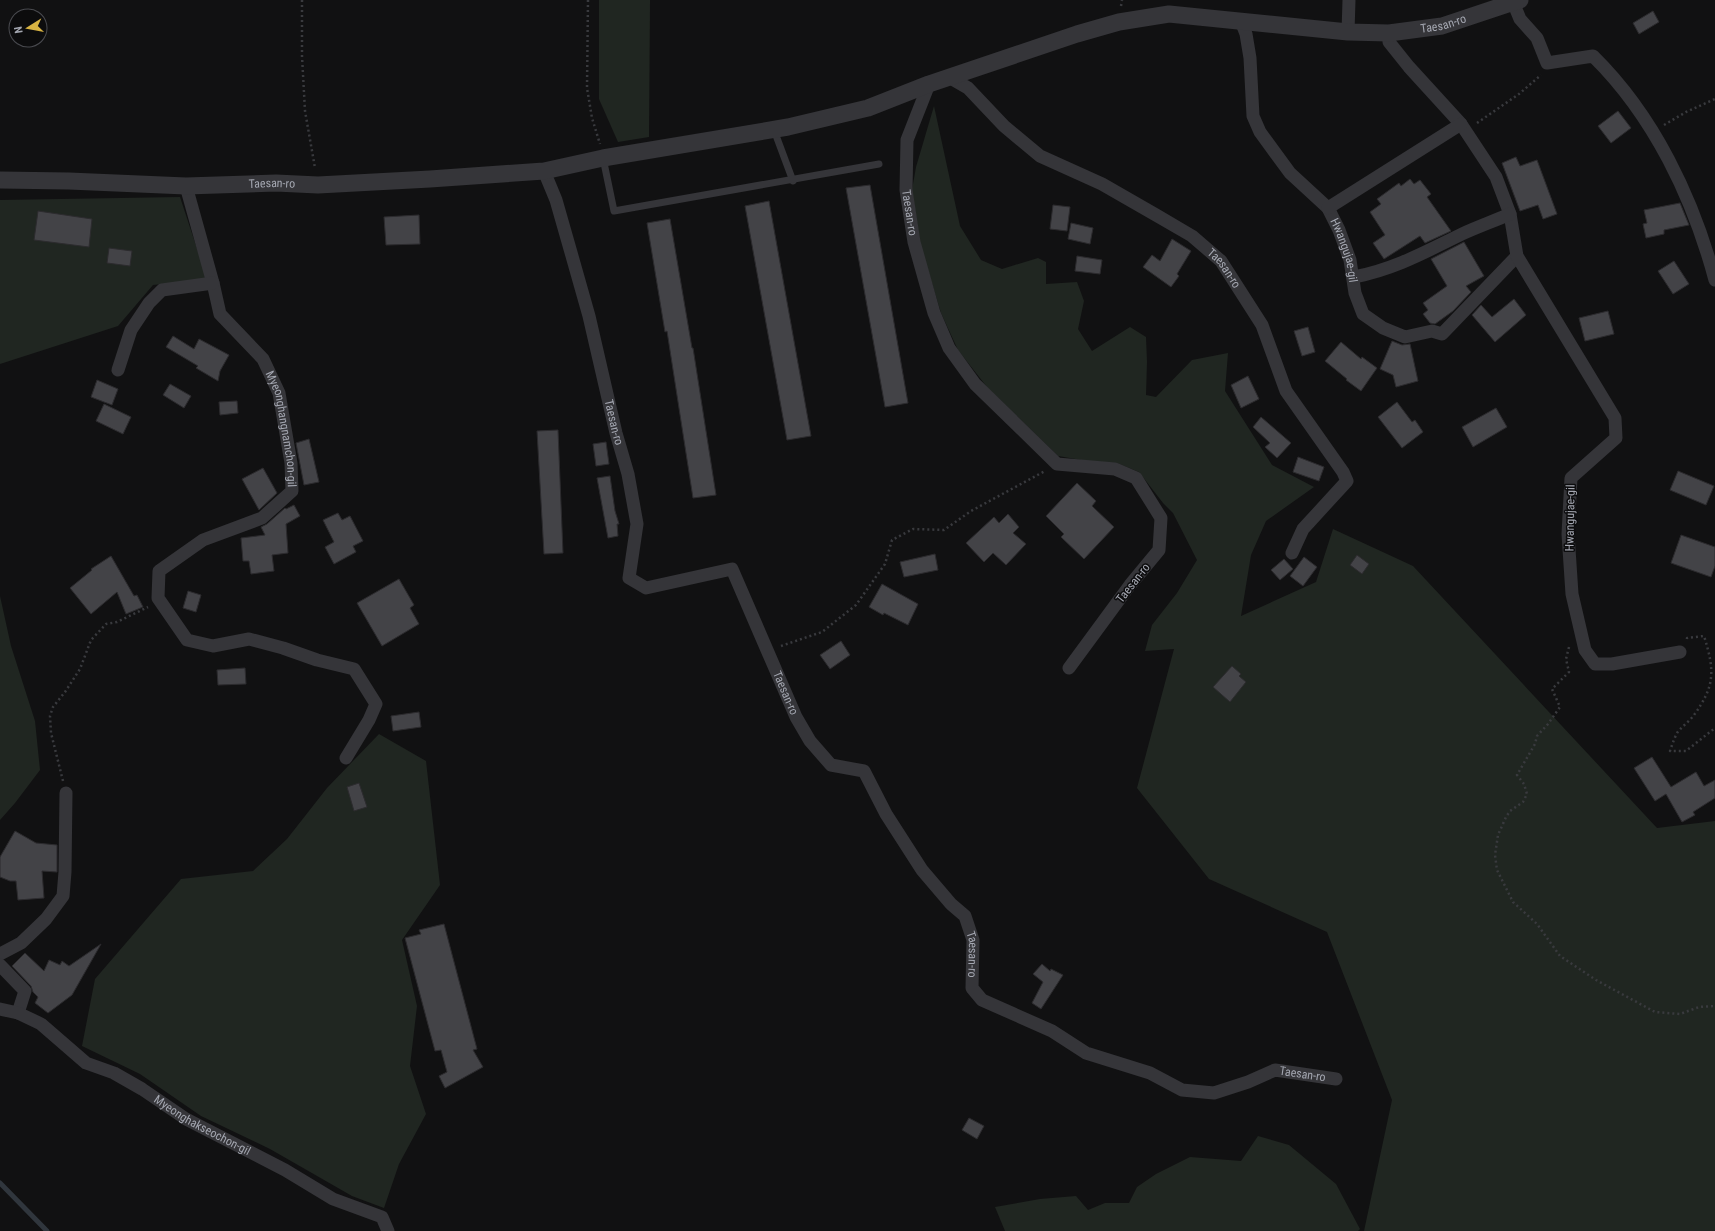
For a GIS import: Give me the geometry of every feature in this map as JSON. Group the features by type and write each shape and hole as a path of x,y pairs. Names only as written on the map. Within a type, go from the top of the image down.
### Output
{"street":[{"path":"1348,32 1349,0"},
{"name":"Taesan-ro","path":"0,180 69,181 186,186 276,183 318,185 430,180 544,171 603,158 774,129 868,108 929,84 1077,34 1119,22 1169,14 1348,32 1389,33 1442,26 1516,1 1520,19 1537,38 1547,63"},
{"name":"Hwangujae-gil","path":"1241,21 1246,34 1250,58 1253,116 1260,132 1290,173 1328,208 1339,230 1350,260 1354,277 1355,293 1363,314 1383,328 1404,337 1432,332 1442,334 1517,256"},
{"name":"Hwangujae-gil","path":"1389,33 1389,42 1409,67 1464,127 1496,177 1510,214 1517,256 1615,418 1616,438 1571,478 1568,534 1572,594 1585,650 1594,664 1612,664 1680,652"},
{"path":"1547,63 1593,56 1614,77 1653,131 1694,212 1706,244 1715,280"},
{"name":"Taesan-ro","path":"949,77 968,88 1004,126 1040,156 1102,184 1156,215 1192,236 1221,261 1262,324 1286,391 1343,472 1347,481 1303,529 1292,553"},
{"name":"Taesan-ro","path":"929,84 907,140 906,190 914,242 934,314 949,348 975,384 1058,464 1115,469 1136,478 1161,518 1159,550 1130,585 1069,668"},
{"path":"1328,208 1464,127"},
{"name":"Taesan-ro","path":"544,171 556,200 589,316 616,433 628,474 637,524 629,578 646,588 732,569 796,717 810,741 831,765 864,771 886,814 922,870 951,904 965,916 973,940 972,988 982,1000 1052,1031 1086,1054 1150,1073 1182,1090 1214,1094 1248,1082 1275,1070 1336,1079"},
{"name":"Myeonghangnamchon-gil","path":"186,186 220,314 263,359 279,393 291,463 292,491 262,518 203,540 159,571 158,598 187,640 213,646 249,639 283,648 317,660 354,669 376,704 369,720 346,758"},
{"path":"1354,277 1377,273 1401,264 1463,234 1510,214"},
{"path":"118,370 131,330 149,304 162,290 213,283"},
{"path":"0,954 21,943 46,919 63,896 65,872 66,793"},
{"path":"0,964 25,991 18,1013"},
{"name":"Myeonghakseochon-gil","path":"0,1009 18,1013 41,1024 86,1063 114,1073 142,1089 186,1119 285,1170 333,1199 382,1217 388,1231"}],"lane":[{"path":"774,129 793,181"},
{"path":"603,158 614,211 760,185 793,181 879,164"}],"path":[{"path":"302,0 302,56 305,112 318,185"},
{"path":"588,0 587,88 592,118 603,158"},
{"path":"1464,127 1519,94 1543,74 1547,63"},
{"path":"1653,131 1686,112 1715,99"},
{"path":"768,651 822,632 856,605 885,564 892,540 913,529 944,530 971,512 1058,464"},
{"path":"66,793 51,733 50,716 53,707 80,669 91,640 106,624 122,620 160,600"},
{"path":"1579,625 1572,637 1566,659 1569,672 1552,689 1560,707 1537,736 1535,744 1517,775 1524,784 1527,794 1523,802 1506,817 1498,835 1495,855 1497,870 1513,902 1537,924 1560,956 1596,980 1655,1012 1680,1014 1699,1007 1715,1006"},
{"path":"1680,652 1687,638 1704,636 1712,654 1714,683 1709,696 1693,716 1677,732 1670,751 1686,751 1715,728"}],"shaded area":[{"path":"599,0 650,0 649,137 618,142 599,99"},
{"path":"934,106 960,226 981,260 1002,269 1038,258 1046,262 1046,284 1077,282 1084,301 1078,329 1092,351 1130,327 1146,337 1146,395 1156,397 1192,360 1228,353 1225,391 1272,465 1314,487 1266,521 1251,555 1241,616 1316,582 1333,529 1413,566 1657,828 1715,821 1715,1231 1364,1231 1392,1100 1327,932 1209,879 1137,788 1174,649 1145,651 1152,625 1177,593 1197,560 1173,513 1163,503 1139,472 1117,463 1087,461 1058,456 987,387 958,350 941,313 921,247 912,190 916,167"},
{"path":"180,197 207,279 153,285 118,326 0,364 0,200"},
{"path":"0,596 11,646 35,721 40,770 0,820"},
{"path":"379,734 426,761 440,885 402,940 417,1006 410,1066 426,1114 399,1164 384,1208 352,1196 270,1149 201,1116 140,1074 82,1046 95,979 181,879 253,871 287,839 327,788"},
{"path":"1258,1136 1289,1145 1336,1184 1360,1229 1358,1231 1005,1231 995,1207 1040,1199 1076,1196 1088,1210 1105,1203 1129,1203 1137,1187 1156,1174 1190,1157 1241,1161"}],"building":[{"path":"1653,11 1659,22 1639,34 1633,23"},
{"path":"1618,111 1631,128 1611,143 1598,126"},
{"path":"1516,157 1520,166 1537,160 1557,214 1543,219 1538,205 1520,211 1502,163"},
{"path":"1410,179 1414,184 1420,180 1431,194 1427,197 1451,231 1425,243 1420,236 1384,259 1373,243 1385,235 1370,212 1381,204 1377,199 1399,183 1401,186"},
{"path":"870,185 908,403 885,407 846,188"},
{"path":"769,201 811,436 787,440 745,206"},
{"path":"1680,203 1689,225 1664,230 1664,234 1646,238 1643,224 1647,223 1644,210"},
{"path":"1053,205 1070,207 1067,231 1050,229"},
{"path":"38,211 92,219 89,247 34,240"},
{"path":"419,215 420,244 386,245 384,217"},
{"path":"670,219 693,348 716,495 693,498 667,331 665,332 647,223"},
{"path":"1071,223 1093,228 1090,244 1068,239"},
{"path":"1172,239 1191,251 1177,274 1179,276 1171,287 1143,267 1152,255 1160,261"},
{"path":"1464,242 1484,276 1466,286 1471,292 1453,311 1435,324 1430,323 1423,314 1428,310 1423,303 1447,286 1431,259"},
{"path":"109,248 132,251 130,266 107,263"},
{"path":"1077,256 1102,260 1100,274 1075,271"},
{"path":"1674,261 1689,284 1673,294 1658,271"},
{"path":"1514,299 1526,315 1495,342 1472,315 1481,305 1492,317"},
{"path":"1608,311 1614,334 1585,341 1579,318"},
{"path":"1308,327 1315,352 1302,356 1294,331"},
{"path":"173,336 194,349 199,339 229,355 220,371 218,381 196,368 198,366 166,347"},
{"path":"1392,341 1402,345 1410,344 1418,381 1396,387 1393,375 1380,369"},
{"path":"1341,342 1361,359 1362,357 1377,368 1361,391 1325,361"},
{"path":"1248,376 1259,399 1241,408 1231,385"},
{"path":"97,380 118,389 112,405 91,397"},
{"path":"170,384 191,396 184,408 163,395"},
{"path":"237,401 238,413 220,415 219,402"},
{"path":"1397,402 1412,422 1415,420 1423,432 1402,448 1378,417"},
{"path":"104,404 131,417 123,434 96,421"},
{"path":"1496,408 1507,427 1473,447 1462,427"},
{"path":"1261,417 1291,443 1277,458 1265,447 1270,443 1253,427"},
{"path":"558,430 563,553 544,554 537,431"},
{"path":"309,439 319,482 304,485 296,443"},
{"path":"606,442 609,464 596,466 593,444"},
{"path":"1298,457 1324,467 1319,481 1293,472"},
{"path":"263,468 277,493 259,510 242,479"},
{"path":"1678,471 1714,486 1706,505 1670,490"},
{"path":"610,476 615,511 619,524 617,524 618,536 608,538 597,478"},
{"path":"1077,483 1096,501 1092,506 1114,527 1084,559 1061,537 1064,534 1046,516"},
{"path":"294,505 300,516 286,524 288,553 272,555 274,571 251,574 249,561 243,561 241,538 265,535 261,527 267,524 285,508 286,509"},
{"path":"338,513 342,520 350,516 363,541 353,546 356,552 334,564 325,547 334,542 323,520"},
{"path":"1008,514 1019,527 1013,533 1026,544 1006,565 993,553 984,562 966,543 994,517 999,523"},
{"path":"1681,535 1715,547 1715,566 1711,577 1671,563"},
{"path":"935,554 938,570 904,577 900,562"},
{"path":"1357,555 1369,564 1362,574 1350,565"},
{"path":"111,556 134,596 137,595 143,607 126,614 117,592 91,614 70,588 92,570 91,569"},
{"path":"1304,557 1317,567 1303,586 1290,576"},
{"path":"1284,559 1293,569 1280,580 1271,570"},
{"path":"399,579 414,605 410,608 419,624 382,646 357,603"},
{"path":"882,584 918,604 908,625 884,613 883,615 869,607"},
{"path":"188,591 201,595 196,612 183,608"},
{"path":"841,641 850,655 830,669 820,655"},
{"path":"1232,666 1241,674 1239,676 1246,682 1230,702 1213,687"},
{"path":"245,668 246,684 218,685 217,670"},
{"path":"419,712 421,727 393,731 391,716"},
{"path":"1652,757 1671,787 1696,772 1704,786 1715,780 1715,798 1693,812 1695,815 1682,822 1666,794 1655,801 1634,768"},
{"path":"359,783 367,807 354,811 347,787"},
{"path":"15,831 36,843 57,845 57,872 42,871 44,898 18,900 16,881 10,881 0,877 0,857"},
{"path":"444,924 477,1049 473,1050 483,1067 445,1088 439,1076 447,1072 441,1050 435,1051 405,938 421,934 419,930"},
{"path":"101,944 72,995 48,1013 35,1003 38,997 33,992 31,986 12,966 25,953 44,971 49,960 60,965 62,961 69,966"},
{"path":"1042,964 1050,971 1051,969 1063,975 1041,1009 1032,1003 1043,982 1033,974"},
{"path":"969,1118 984,1126 977,1139 962,1130"}],"waterway":[{"path":"0,1183 47,1231"}]}
